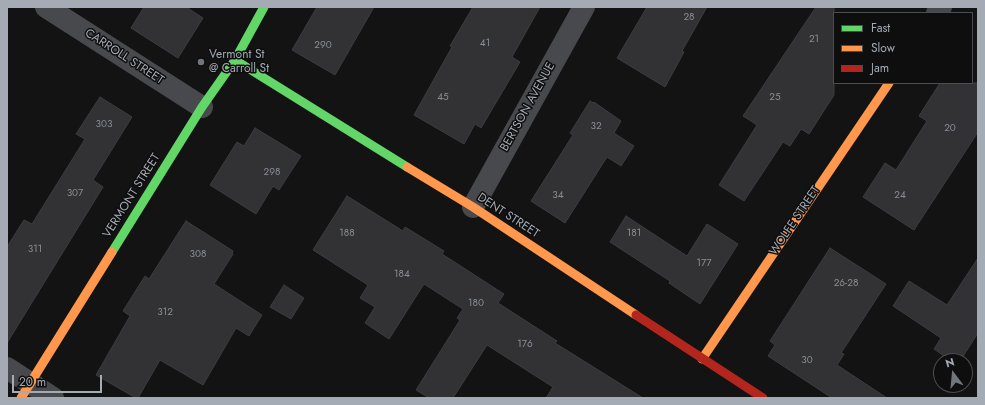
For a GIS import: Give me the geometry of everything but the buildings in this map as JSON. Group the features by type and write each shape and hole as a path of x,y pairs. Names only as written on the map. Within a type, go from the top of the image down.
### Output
{"street":[{"name":"CARROLL STREET","path":"46,7 202,107"},
{"name":"VERMONT STREET","path":"26,391 202,107 235,60 264,7"},
{"name":"BERTSON AVENUE","path":"473,207 584,7"},
{"name":"DENT STREET","path":"235,60 473,207 763,398"},
{"name":"WOLFE STREET","path":"702,359 888,84"},
{"path":"7,368 26,391 53,398"}],"traffic: fast":[{"path":"112,252 202,107 235,60 264,7"},
{"path":"235,60 407,167"}],"traffic: slow":[{"path":"702,359 888,84"},
{"path":"407,167 473,207 636,315"},
{"path":"21,398 112,252"}],"traffic: jam":[{"path":"636,315 763,398"}],"place":[{"name":"Vermont St @ Carroll St","path":"201,62"}]}
